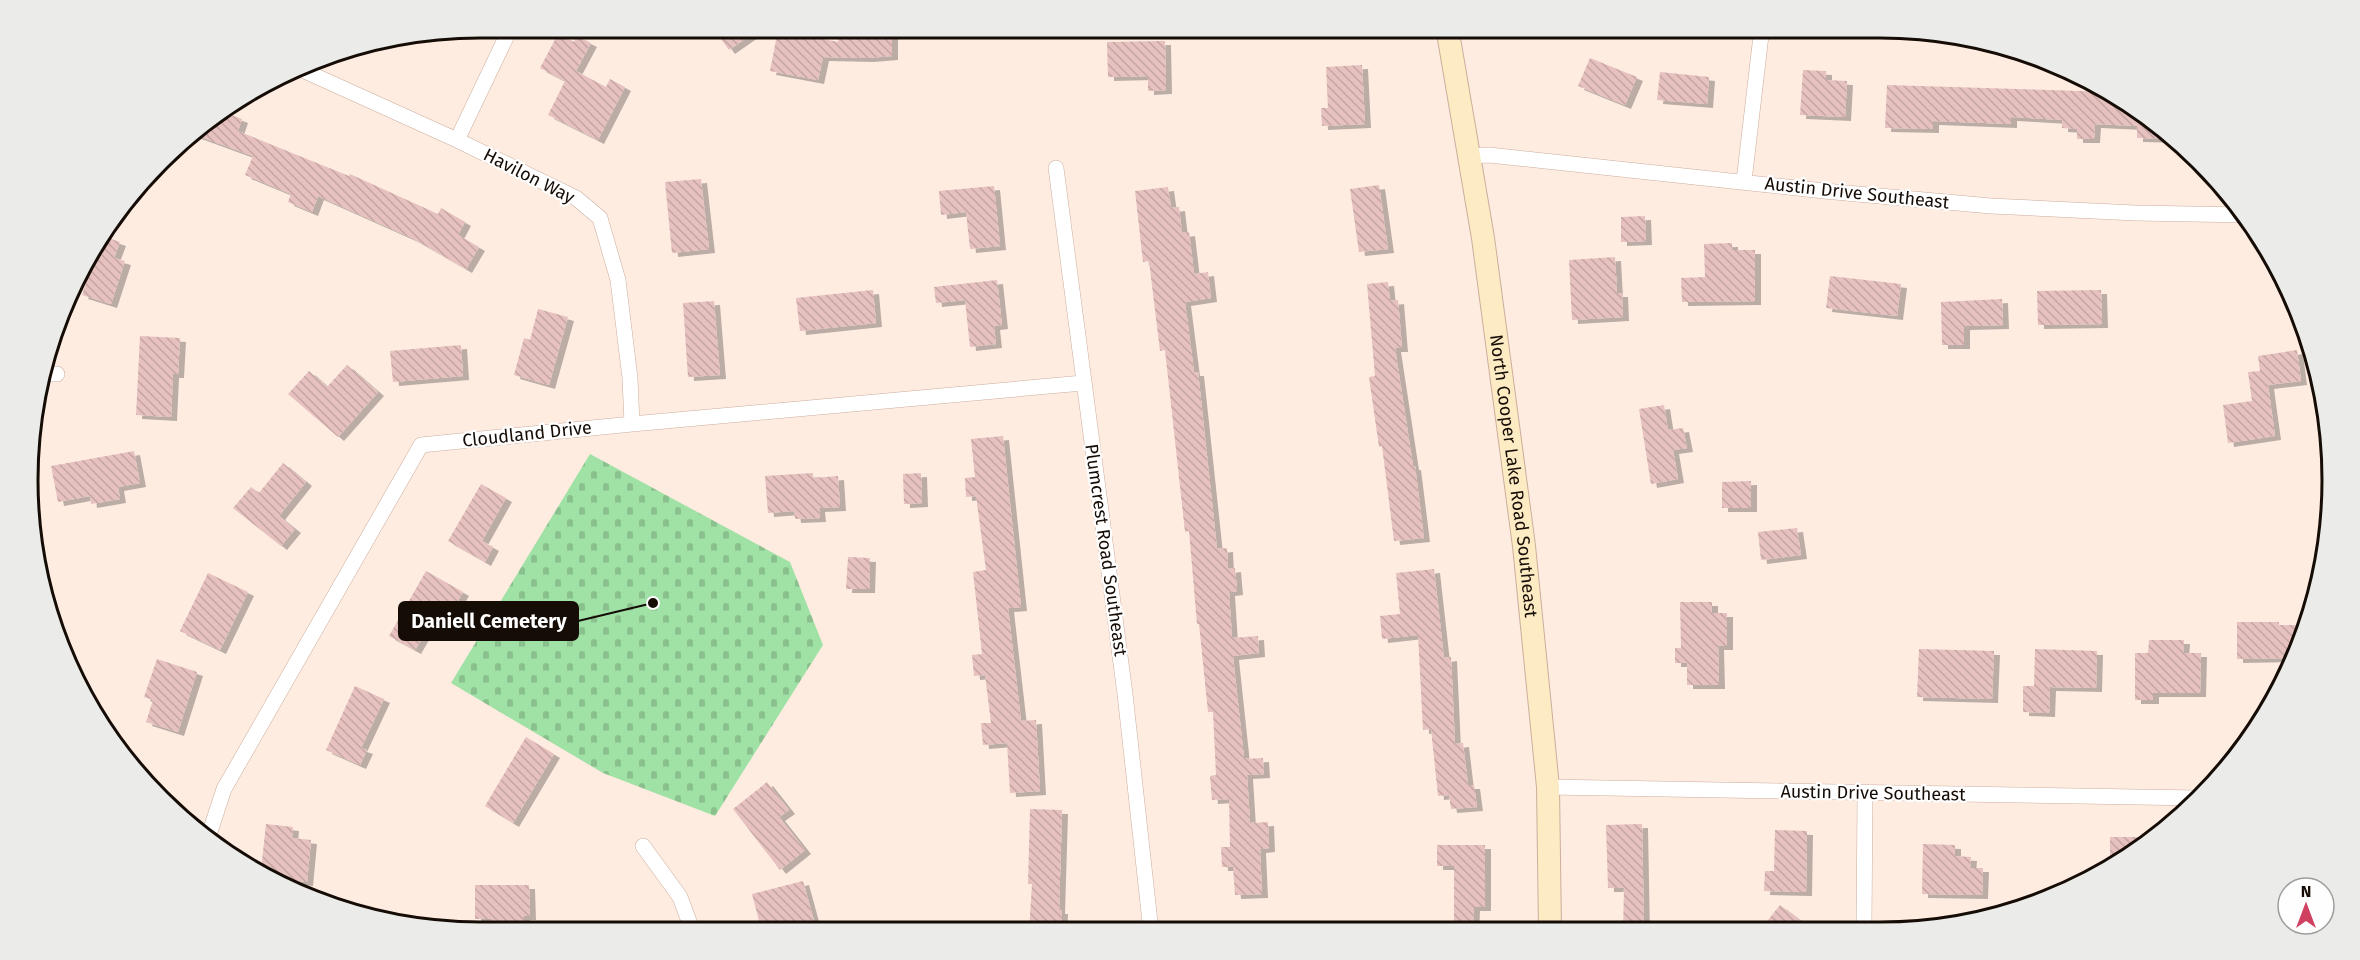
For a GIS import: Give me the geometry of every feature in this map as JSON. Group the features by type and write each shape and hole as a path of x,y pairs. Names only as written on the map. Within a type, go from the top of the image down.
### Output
{"street":[{"path":"457,140 506,38"},
{"name":"North Cooper Lake Road Southeast","path":"1449,38 1483,237 1507,406 1526,568 1548,787 1550,922"},
{"path":"1744,181 1761,38"},
{"name":"Havilon Way","path":"308,72 457,140 576,198 600,218 618,280 630,378 632,424"},
{"name":"Austin Drive Southeast","path":"1469,156 1489,155 1824,191 1991,206 2234,215"},
{"name":"Plumcrest Road Southeast","path":"1056,168 1125,694 1150,922"},
{"name":"Cloudland Drive","path":"210,831 224,789 421,445 1083,383"},
{"name":"Austin Drive Southeast","path":"1548,787 2188,798"},
{"path":"1864,922 1865,793"},
{"path":"644,846 680,897 689,922"}],"green space":[{"path":"590,454 790,562 823,645 715,816 603,773 451,683"}],"building":[{"path":"556,38 566,38 574,42 576,38 581,38 591,43 576,71 606,87 610,79 625,87 598,140 548,115 565,81 540,68"},
{"path":"720,38 746,38 729,50"},
{"path":"776,38 818,38 838,42 838,38 892,38 892,56 823,57 818,80 770,71"},
{"path":"1165,41 1166,90 1148,91 1148,76 1108,77 1107,42"},
{"path":"1590,58 1637,77 1625,105 1578,86"},
{"path":"1362,65 1365,124 1322,126 1321,108 1328,108 1326,67"},
{"path":"1803,70 1826,71 1826,80 1847,81 1845,117 1800,115"},
{"path":"1660,72 1709,77 1707,104 1657,100"},
{"path":"1887,85 2091,91 2126,112 2161,139 2137,138 2137,126 2095,124 2094,139 2077,139 2077,129 2062,128 2062,120 2011,117 2011,124 1933,121 1933,129 1885,128"},
{"path":"230,115 242,119 238,131 349,176 350,174 438,214 441,208 465,222 458,235 479,247 466,269 412,238 318,196 312,212 288,202 291,194 245,175 253,156 201,137"},
{"path":"701,179 709,249 672,253 665,182"},
{"path":"1379,185 1388,249 1359,252 1350,189"},
{"path":"994,186 1000,246 970,249 966,212 941,215 939,191"},
{"path":"1168,187 1171,208 1179,207 1182,233 1189,232 1194,274 1208,272 1211,298 1185,302 1194,372 1198,372 1217,549 1227,548 1228,569 1235,568 1237,591 1229,592 1232,638 1258,636 1259,653 1233,656 1244,759 1263,758 1264,774 1247,775 1250,823 1268,822 1269,848 1260,849 1262,894 1235,895 1233,867 1222,867 1221,847 1230,847 1229,799 1212,800 1210,776 1216,775 1213,712 1208,712 1189,531 1185,532 1165,350 1160,351 1149,261 1143,262 1135,191"},
{"path":"1645,216 1646,241 1621,242 1621,217"},
{"path":"109,238 120,242 114,258 125,261 111,304 82,295 88,277"},
{"path":"1732,243 1732,250 1755,250 1755,301 1682,302 1681,278 1705,277 1704,244"},
{"path":"1615,257 1617,293 1622,293 1623,317 1572,320 1569,260"},
{"path":"1830,276 1901,284 1897,316 1826,308"},
{"path":"997,280 1002,325 994,326 996,344 970,347 965,300 936,303 934,287"},
{"path":"1388,282 1390,301 1398,300 1402,348 1395,348 1413,466 1415,466 1424,538 1394,541 1382,446 1379,447 1369,377 1375,376 1367,284"},
{"path":"873,290 876,323 800,331 796,298"},
{"path":"2101,290 2102,324 2038,325 2037,291"},
{"path":"2002,299 2003,325 1964,326 1964,345 1942,345 1941,302"},
{"path":"714,301 720,375 688,377 683,303"},
{"path":"538,309 568,317 549,385 514,375 524,338 530,340"},
{"path":"140,336 180,338 178,374 173,374 171,417 136,415"},
{"path":"461,345 463,376 393,382 390,351"},
{"path":"2297,350 2301,381 2268,385 2275,436 2228,443 2223,405 2252,401 2248,372 2260,371 2258,356"},
{"path":"347,365 378,392 338,437 288,394 309,371 327,387"},
{"path":"1664,405 1668,430 1683,428 1687,448 1673,450 1678,479 1651,484 1639,409"},
{"path":"1003,436 1021,607 1008,608 1021,721 1036,720 1040,791 1010,793 1007,743 983,745 981,723 991,723 985,675 974,676 972,655 982,654 973,572 986,570 976,496 966,497 965,478 975,477 971,439"},
{"path":"134,451 140,483 118,487 120,499 91,504 90,496 58,502 51,466"},
{"path":"283,463 306,482 279,516 295,529 281,546 233,508 251,487 259,493"},
{"path":"813,473 813,478 838,476 840,507 819,508 820,518 795,519 794,511 768,513 765,476"},
{"path":"921,473 922,503 904,504 903,474"},
{"path":"1751,481 1751,508 1722,508 1722,482"},
{"path":"481,484 506,498 482,541 493,547 485,562 448,541"},
{"path":"1797,528 1801,555 1761,560 1758,532"},
{"path":"848,557 870,558 869,589 846,589"},
{"path":"1434,569 1444,658 1451,657 1455,744 1463,743 1468,785 1474,785 1477,807 1451,809 1449,795 1438,796 1431,729 1423,730 1418,635 1382,639 1380,616 1400,614 1396,573"},
{"path":"426,571 463,592 446,622 435,616 415,650 389,636"},
{"path":"208,573 248,592 220,650 180,631"},
{"path":"1680,602 1712,602 1712,613 1727,613 1727,646 1718,646 1719,685 1687,685 1687,663 1675,663 1675,648 1681,648"},
{"path":"2237,622 2279,622 2279,625 2298,625 2285,658 2237,659"},
{"path":"2149,640 2184,640 2183,653 2201,653 2200,693 2153,693 2153,700 2135,700 2135,653 2148,653"},
{"path":"1919,649 1994,651 1992,699 1917,697"},
{"path":"2035,649 2097,651 2096,688 2050,687 2049,713 2023,712 2023,686 2034,686"},
{"path":"157,659 197,672 178,732 146,722 153,700 144,697"},
{"path":"355,686 384,699 361,748 367,750 360,765 326,750"},
{"path":"526,737 554,754 513,823 485,806"},
{"path":"767,782 789,810 779,817 805,850 780,870 733,809"},
{"path":"1030,809 1062,810 1059,910 1062,910 1061,922 1030,922 1032,884 1028,884"},
{"path":"266,824 293,827 292,838 311,840 307,882 292,880 262,864"},
{"path":"1642,824 1644,922 1623,922 1624,888 1608,888 1606,825"},
{"path":"1775,830 1807,831 1806,892 1764,891 1765,871 1774,871"},
{"path":"2110,837 2141,837 2126,848 2110,858"},
{"path":"1923,844 1955,845 1955,856 1971,857 1970,868 1983,868 1982,895 1922,894"},
{"path":"1437,845 1485,845 1485,907 1474,907 1473,922 1454,922 1454,866 1437,866"},
{"path":"803,881 814,921 759,922 752,894"},
{"path":"475,885 529,885 530,916 524,916 524,922 491,922 491,919 475,919"},
{"path":"1780,905 1803,922 1766,922"}],"place":[{"name":"Daniell Cemetery","path":"653,603"}]}
